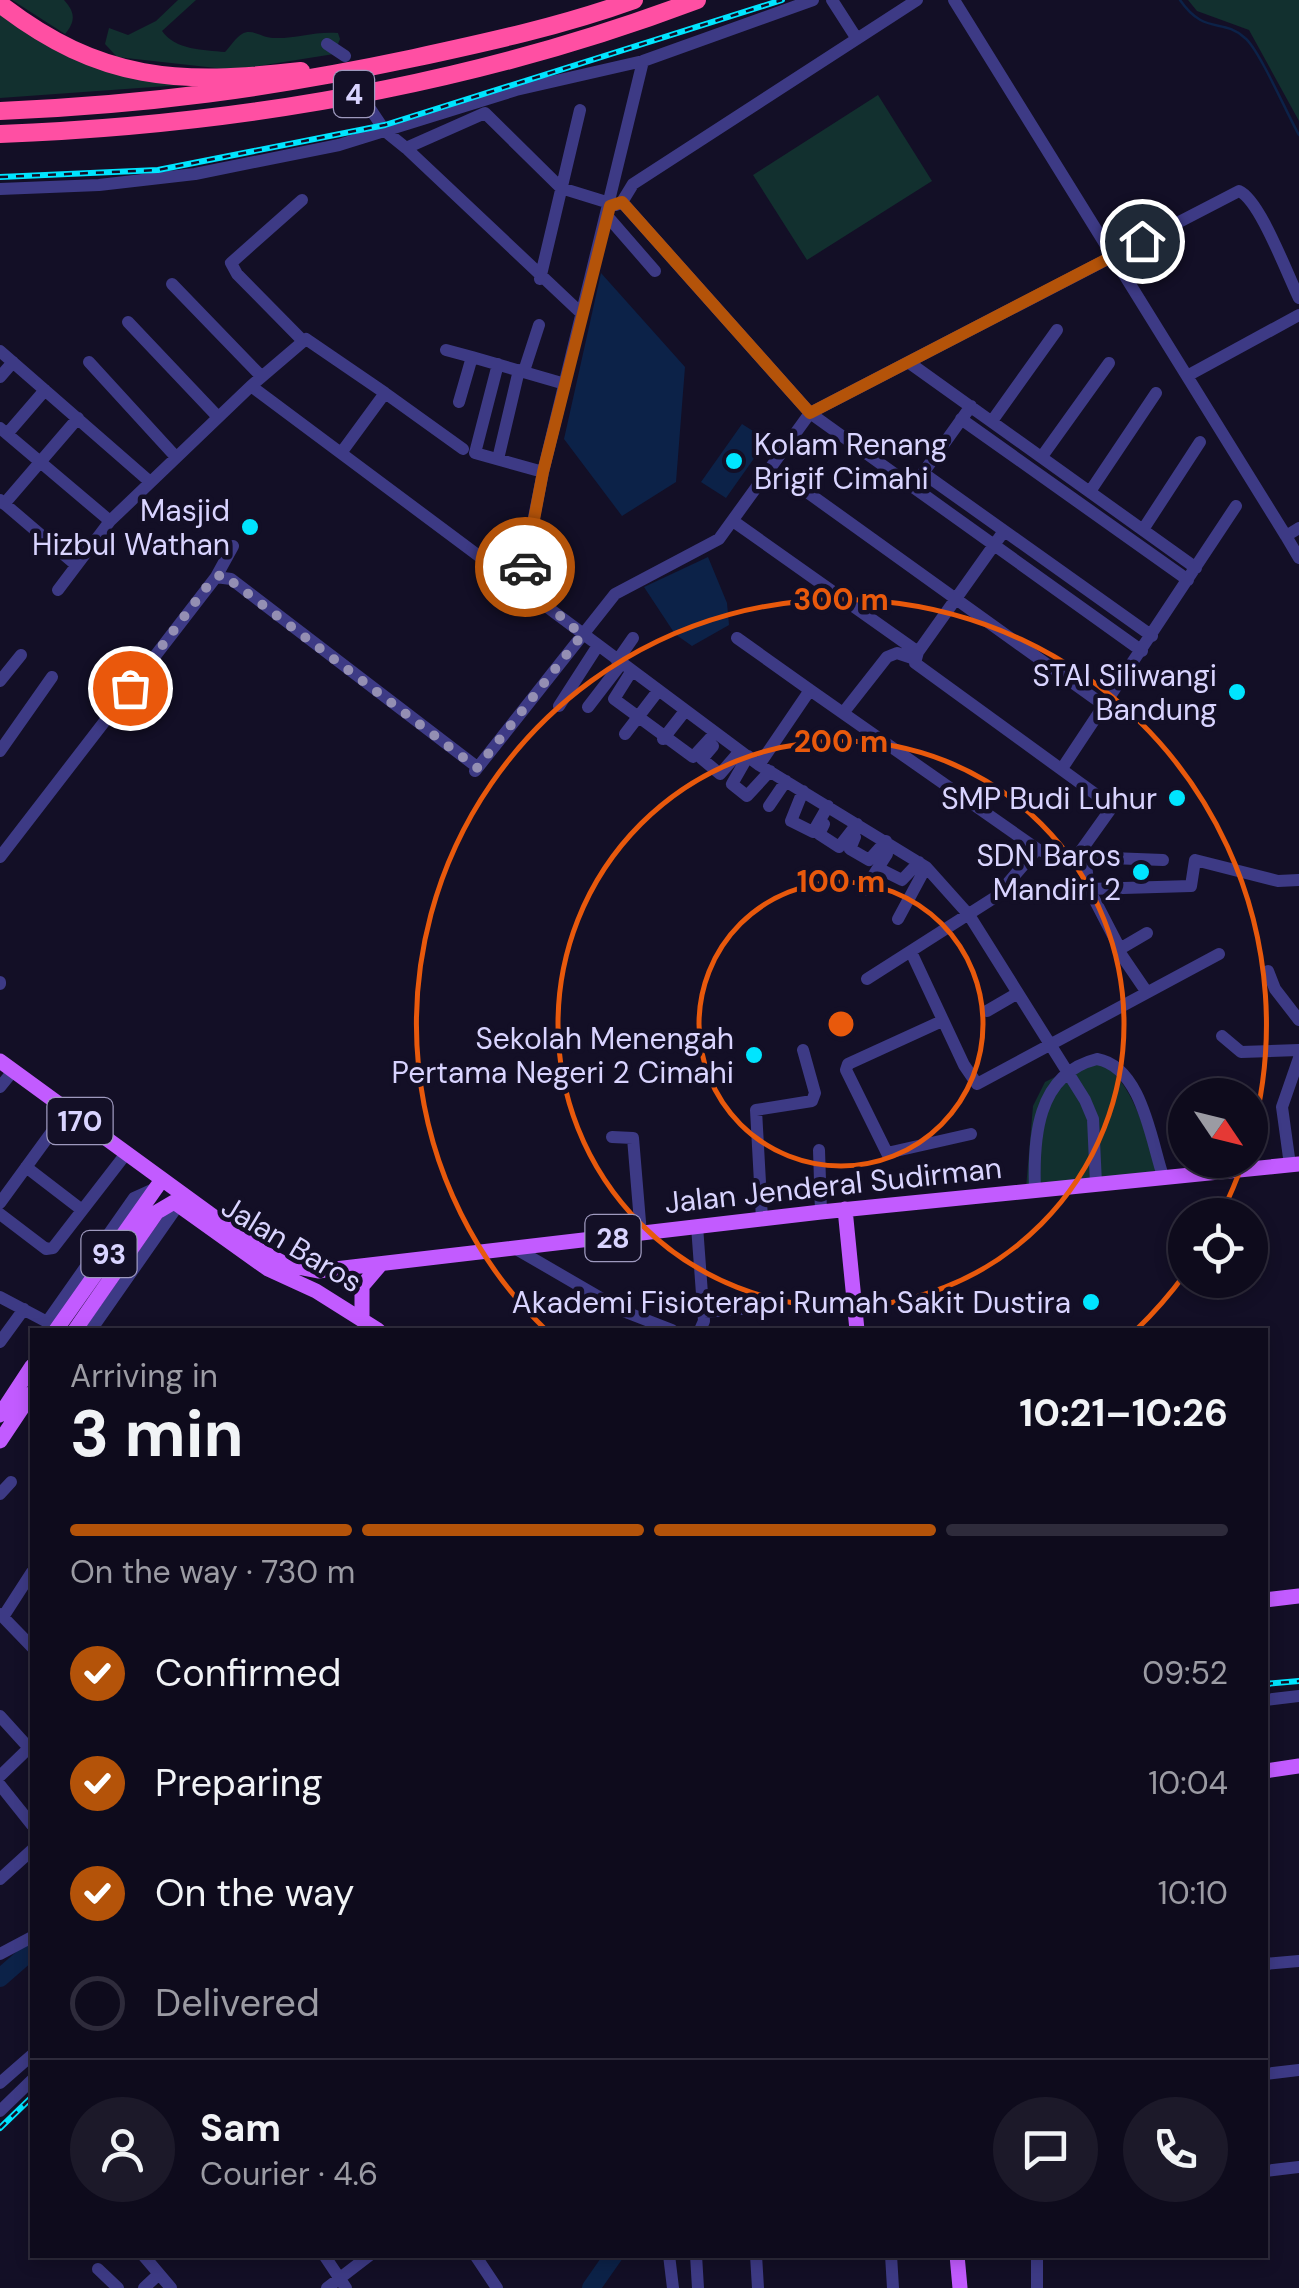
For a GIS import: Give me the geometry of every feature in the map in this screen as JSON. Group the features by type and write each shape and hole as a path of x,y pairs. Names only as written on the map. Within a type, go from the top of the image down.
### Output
{"highway":[{"name":"4","path":"0,111 198,98 328,78 552,27 634,0"},
{"name":"4","path":"0,134 88,131 214,118 474,71 581,41 697,0"},
{"path":"0,4 83,54 156,76 216,81 404,60"}],"main road":[{"name":"170","path":"6,1066 158,1185"},
{"name":"Jalan Jenderal Sudirman","path":"158,1185 274,1260 318,1271 762,1218 1295,1164"},
{"path":"144,1230 162,1190 158,1185"},
{"name":"93","path":"54,1327 158,1185"},
{"name":"93","path":"76,1328 161,1208 179,1204"},
{"name":"Jalan Baros","path":"179,1204 256,1261 316,1291 375,1328"},
{"path":"846,1209 858,1328"},
{"path":"362,1320 362,1286 380,1265"},
{"path":"316,1291 312,1280 318,1271"},
{"path":"0,1415 30,1369"},
{"path":"0,1440 30,1396"},
{"path":"1268,1600 1299,1596"},
{"path":"1268,1609 1299,1606"},
{"path":"1268,1771 1299,1766"},
{"path":"957,2258 960,2288"}],"street":[{"path":"0,189 98,185 194,174 339,145 516,90 644,62 813,0"},
{"path":"832,0 857,39"},
{"path":"614,208 633,184 917,0"},
{"path":"954,0 1299,558"},
{"path":"327,44 345,56"},
{"path":"522,583 543,472 582,314 614,208 644,62"},
{"path":"371,110 384,131 582,314"},
{"path":"540,279 580,110"},
{"path":"406,148 484,114 561,188 614,208 810,413 1142,651"},
{"path":"216,577 231,579 476,769 614,594 705,550 734,521 810,413 1243,191 1299,298"},
{"path":"302,200 231,262 237,274 302,340 317,344 462,449"},
{"path":"614,208 655,272"},
{"path":"172,284 256,381 341,452 522,583 597,647 754,761 922,864 969,914 1068,1073 1092,1119 1096,1184"},
{"path":"1186,376 1299,316"},
{"path":"128,322 218,418"},
{"path":"498,459 522,370 539,326"},
{"path":"992,421 1057,330"},
{"path":"58,590 110,520 302,340"},
{"path":"446,350 564,384"},
{"path":"0,351 149,481"},
{"path":"460,402 472,358"},
{"path":"0,377 12,362"},
{"path":"89,362 175,456"},
{"path":"1043,456 1108,363"},
{"path":"498,364 475,454 543,472"},
{"path":"911,364 1144,528 1192,574"},
{"path":"44,390 4,431 110,520"},
{"path":"341,452 384,392"},
{"path":"1091,490 1156,394"},
{"path":"913,488 971,406"},
{"path":"76,564 2,502 78,418"},
{"path":"961,419 1192,574"},
{"path":"1144,528 1200,442"},
{"path":"923,472 1152,636"},
{"path":"793,482 1105,706"},
{"path":"1063,768 1236,506"},
{"path":"734,521 916,655 928,676 1063,768 1111,808 1082,855 1089,890 1146,992"},
{"path":"1286,536 1299,528"},
{"path":"916,655 1004,531"},
{"path":"0,857 216,577 232,546"},
{"path":"633,638 613,697 693,757 718,735"},
{"path":"737,638 1037,849 1064,860 1082,855 1163,860"},
{"path":"560,706 597,647"},
{"path":"843,713 887,657 897,653 916,655"},
{"path":"0,681 21,655"},
{"path":"588,707 623,666"},
{"path":"0,751 52,677"},
{"path":"718,735 702,760 718,773 754,761 810,690"},
{"path":"626,734 658,691"},
{"path":"664,739 685,711"},
{"path":"769,806 786,781"},
{"path":"802,791 791,821 814,831 830,807"},
{"path":"830,807 819,834 836,846 843,845 859,825"},
{"path":"859,825 850,847 860,854 874,859 890,843"},
{"path":"864,890 890,843"},
{"path":"867,980 998,896 1037,849"},
{"path":"1089,890 1190,886 1195,860 1278,881 1299,880"},
{"path":"878,868 902,880 922,864"},
{"path":"898,919 922,864"},
{"path":"1119,947 1147,933"},
{"path":"912,954 976,1084 1219,954"},
{"path":"1268,972 1274,989 1299,1020"},
{"path":"987,1011 1018,993"},
{"path":"942,1021 848,1064 846,1073 887,1154 971,1134"},
{"path":"1222,1036 1241,1052 1299,1050"},
{"path":"762,1218 757,1109 814,1098 803,1050"},
{"path":"1295,1164 1282,1107 1299,1058"},
{"path":"1036,1191 1034,1157 1040,1111 1068,1073 1097,1059 1118,1068 1139,1104 1163,1176"},
{"path":"0,1087 6,1066"},
{"path":"0,1203 67,1111"},
{"path":"612,1137 633,1138 641,1234"},
{"path":"819,1150 821,1212"},
{"path":"0,1214 49,1249 57,1246 124,1155"},
{"path":"26,1168 82,1210"},
{"path":"92,1328 179,1204"},
{"path":"697,1226 704,1312 700,1328"},
{"path":"518,1250 623,1310 667,1328"},
{"path":"0,1296 54,1327"},
{"path":"704,1312 753,1308"},
{"path":"0,1342 24,1309"},
{"path":"0,1494 10,1482"},
{"path":"30,1575 2,1615 30,1645"},
{"path":"1268,1700 1299,1696"},
{"path":"0,1716 30,1745"},
{"path":"0,1776 30,1747"},
{"path":"0,1785 30,1822"},
{"path":"0,1879 30,1852"},
{"path":"0,1954 30,1938"},
{"path":"1268,1964 1299,1961"},
{"path":"0,2083 30,2057"},
{"path":"1268,2074 1299,2070"},
{"path":"0,2111 30,2082"},
{"path":"1268,2171 1299,2167"},
{"path":"146,2258 171,2288"},
{"path":"326,2258 342,2283"},
{"path":"326,2288 342,2283 367,2258"},
{"path":"477,2258 498,2288"},
{"path":"670,2258 674,2288"},
{"path":"690,2288 698,2288 696,2258"},
{"path":"756,2258 758,2288"},
{"path":"891,2258 892,2288"},
{"path":"1037,2258 1037,2288"},
{"path":"98,2269 118,2288"},
{"path":"144,2288 159,2274"}],"green space":[{"path":"12,0 64,0 71,9 71,25 65,34"},
{"path":"178,0 196,0 162,31 174,42 190,48 225,52 246,32 273,38 338,33 340,39 334,54 234,70 117,57 105,44 109,28 128,35 156,21"},
{"path":"1188,0 1299,0 1299,121 1249,30 1197,11"},
{"path":"0,12 181,85 0,98"},
{"path":"878,95 932,181 807,260 753,175"},
{"path":"1095,1057 1129,1094 1157,1175 1026,1188 1033,1106 1045,1082"}],"water":[{"path":"601,273 685,367 676,482 622,516 564,439"},
{"name":"Kolam Renang Brigif Cimahi","path":"742,424 767,440 726,498 701,482"},
{"path":"708,557 727,603 729,625 692,646 675,634 644,587"}],"waterway":[{"path":"1180,0 1197,18 1229,28 1251,44 1299,135"},
{"path":"0,1978 30,1952"},
{"path":"591,2288 612,2258"}],"railway":[{"path":"0,177 158,170 385,125 782,0"},
{"path":"1268,1684 1299,1681"},
{"path":"0,2128 30,2099"}],"way so far":[{"path":"130,688 212,580 222,574 477,768 582,635 522,583 525,567"}],"place":[{"name":"Kolam Renang Brigif Cimahi","path":"734,461"},
{"name":"Masjid Hizbul Wathan","path":"250,527"},
{"name":"STAI Siliwangi Bandung","path":"1237,692"},
{"name":"SMP Budi Luhur","path":"1177,798"},
{"name":"SDN Baros Mandiri 2","path":"1141,872"},
{"name":"Sekolah Menengah Pertama Negeri 2 Cimahi","path":"754,1055"},
{"name":"Akademi Fisioterapi Rumah Sakit Dustira","path":"1091,1302"}],"route":[{"path":"525,567 543,472 610,206 622,202 810,413 1142,241"}]}
